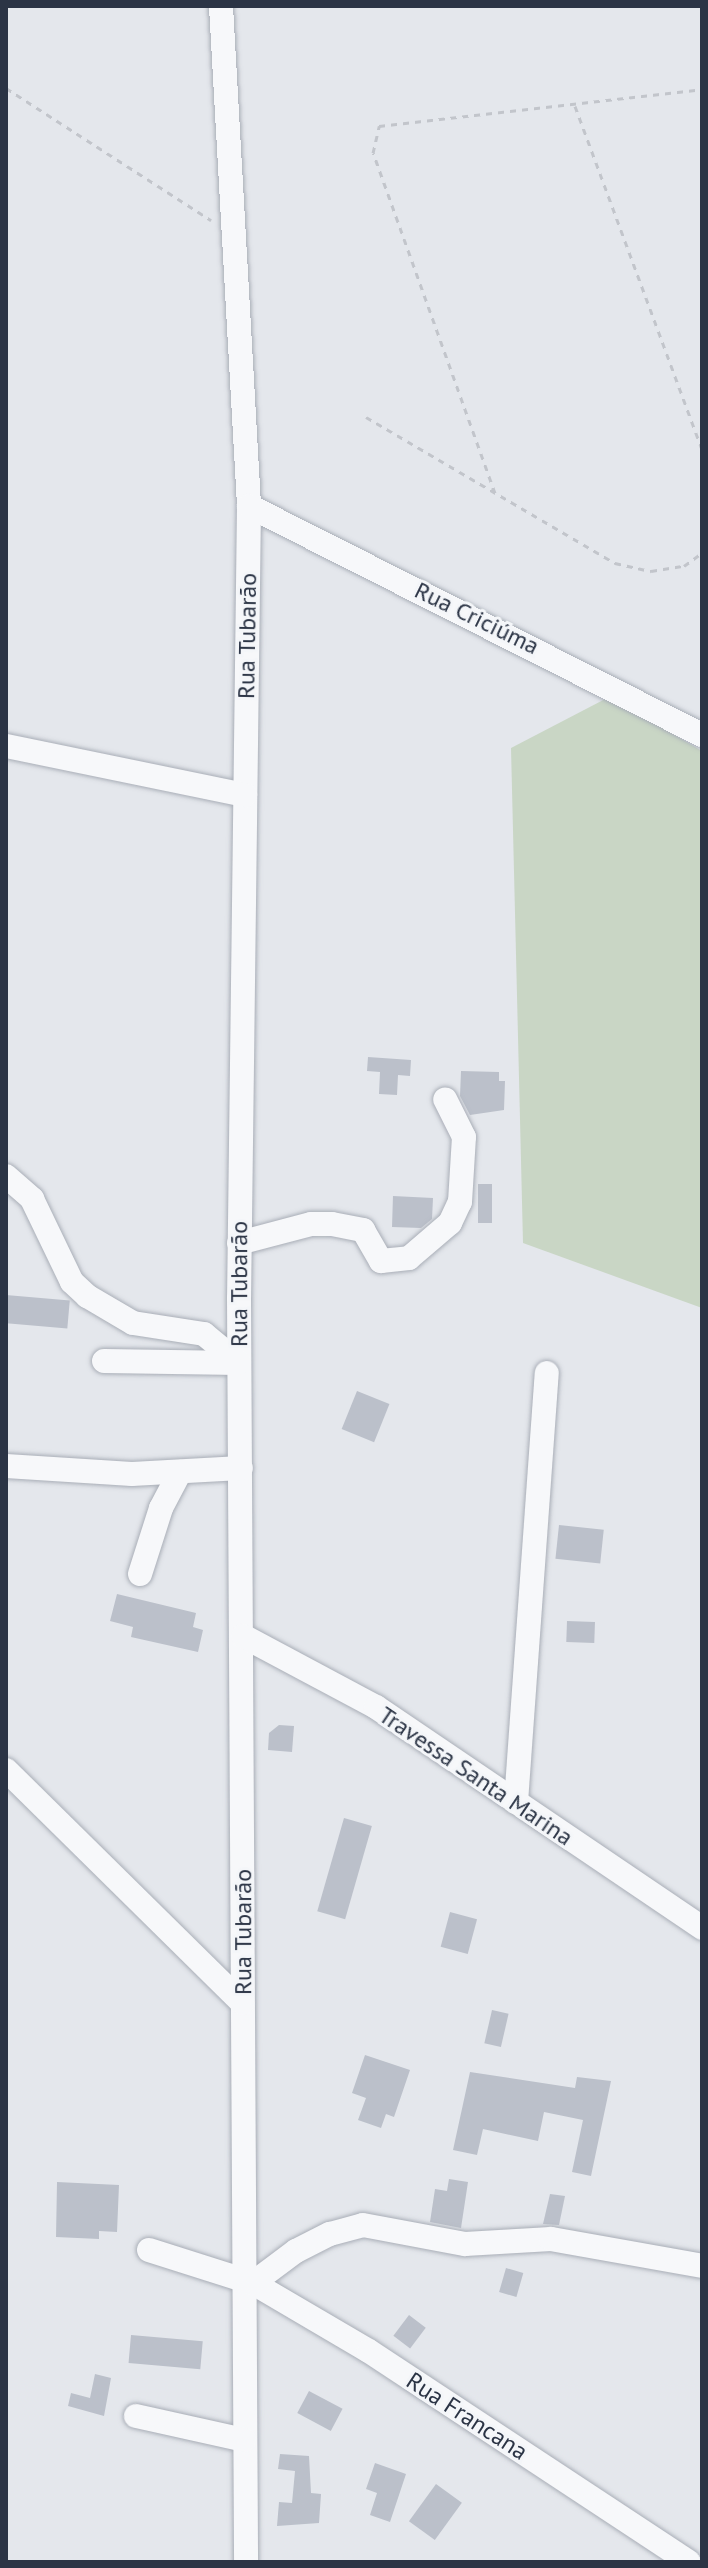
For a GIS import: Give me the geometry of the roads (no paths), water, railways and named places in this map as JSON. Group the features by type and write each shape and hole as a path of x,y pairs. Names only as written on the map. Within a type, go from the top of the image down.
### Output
{"street":[{"name":"Rua Tubarão","path":"221,6 237,238 249,506 239,1243 243,1636 242,2003 247,2280 244,2440 246,2562"},
{"name":"Rua Criciúma","path":"249,506 702,735"},
{"path":"6,746 245,795"},
{"path":"239,1243 311,1224 332,1224 363,1230 381,1261 409,1258 450,1223 460,1202 464,1137 445,1099"},
{"path":"6,1176 32,1199 72,1282 87,1296 133,1323 204,1334 239,1363"},
{"path":"104,1361 239,1363"},
{"path":"516,1802 547,1373"},
{"path":"6,1466 180,1472 241,1468"},
{"path":"140,1574 164,1500 180,1472"},
{"name":"Travessa Santa Marina","path":"243,1636 376,1707 702,1928"},
{"path":"6,1770 242,2003"},
{"path":"247,2280 305,2247 363,2225 465,2244 551,2239 702,2266"},
{"name":"Rua Francana","path":"149,2250 247,2280 369,2351 689,2562"},
{"path":"136,2416 244,2440"}]}
